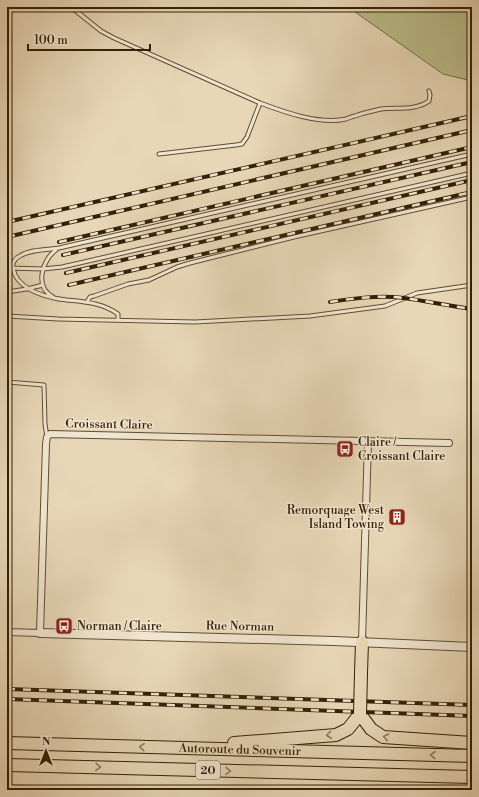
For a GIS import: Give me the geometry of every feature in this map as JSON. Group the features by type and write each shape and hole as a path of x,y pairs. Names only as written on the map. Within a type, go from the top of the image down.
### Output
{"highway":[{"path":"362,642 360,717 374,733 383,737 472,743"},
{"path":"181,748 336,735 348,729 360,717"},
{"name":"Autoroute du Souvenir","path":"7,743 472,756"},
{"name":"Autoroute du Souvenir","path":"7,765 472,778"}],"street":[{"name":"Croissant Claire","path":"47,437 50,434 57,433 449,443"},
{"path":"40,633 47,437"},
{"path":"362,642 368,441"},
{"name":"Rue Norman","path":"7,632 362,642 472,647"}],"lane":[{"path":"71,7 101,31 114,38 260,103 292,114 334,120 347,119 352,116 382,109 421,106 429,101 429,91"},
{"path":"159,154 239,145 247,137 250,125 260,103"},
{"path":"118,320 118,314 100,305 59,299 28,289 20,281 13,268 14,261 20,256 31,252 59,248 472,154"},
{"path":"7,268 43,270 78,264 472,172"},
{"path":"87,302 90,297 128,284 149,280 177,267 190,263 294,237 472,197"},
{"path":"59,248 48,257 43,270 43,285 49,294 59,299"},
{"path":"7,292 43,285"},
{"path":"7,316 58,319 195,322 310,316 385,306 417,293 472,285"},
{"path":"7,382 44,385 45,424 47,437"}],"green space":[{"path":"348,7 472,7 472,81 443,74"},
{"path":"7,785 206,790 7,790"}],"railway":[{"path":"7,222 472,116"},
{"path":"7,237 472,130"},
{"path":"59,242 472,147"},
{"path":"63,255 472,162"},
{"path":"66,273 472,180"},
{"path":"69,285 472,192"},
{"path":"330,302 367,297 395,297 472,309"},
{"path":"7,689 472,705"},
{"path":"7,699 472,716"}],"place":[{"name":"Claire / Croissant Claire","path":"345,449"},
{"name":"Remorquage West Island Towing","path":"397,517"},
{"name":"Norman / Claire","path":"64,626"}]}
